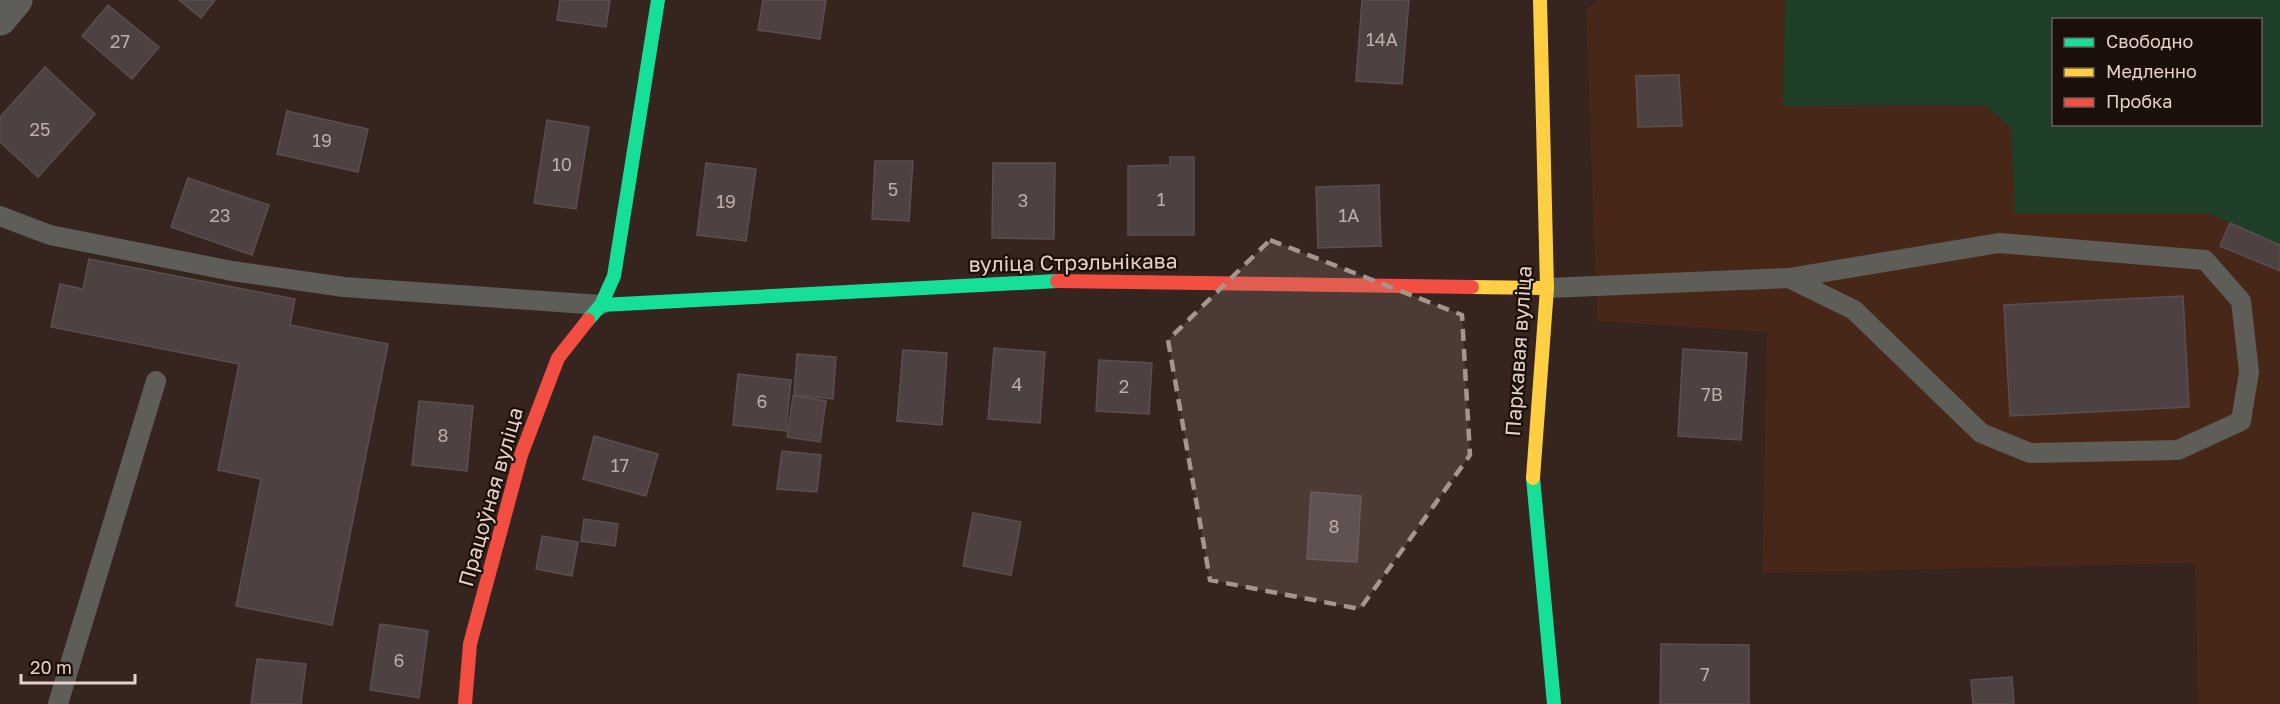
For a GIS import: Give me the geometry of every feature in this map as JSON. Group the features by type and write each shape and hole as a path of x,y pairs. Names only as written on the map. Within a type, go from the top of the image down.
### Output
{"street":[{"path":"0,19 16,0"},
{"name":"Працоўная вуліца","path":"465,704 470,644 521,455 558,358 601,305 614,276 658,0"},
{"name":"Паркавая вуліца","path":"1540,0 1547,288 1532,466 1554,704"},
{"name":"вуліца Стрэльнікава","path":"601,305 1072,280 1547,288"}],"lane":[{"path":"0,216 50,235 232,271 344,287 601,305"},
{"path":"1547,288 1789,278 1999,243 2205,260 2241,301 2249,372 2241,421 2178,450 2030,453 1981,433 1854,310 1789,278"},
{"path":"58,704 156,381"}],"highlighted area":[{"path":"1270,240 1462,315 1470,455 1360,609 1210,580 1168,340"}],"shaded area":[{"path":"1599,0 1785,0 1783,106 1985,105 2011,128 2016,213 2208,213 2280,245 2280,704 2198,704 2195,563 1762,573 1767,332 1597,321 1586,9"}],"green space":[{"path":"1785,0 2280,0 2280,245 2208,213 2015,213 2011,128 1985,105 1783,106"}],"building":[{"path":"179,0 215,0 201,18"},
{"path":"560,0 610,0 606,27 557,20"},
{"path":"763,0 826,0 820,39 758,30"},
{"path":"1362,0 1409,0 1402,84 1356,81"},
{"path":"108,5 159,47 132,79 82,36"},
{"path":"45,67 95,114 38,177 0,142 0,117"},
{"path":"1679,75 1682,126 1638,127 1636,76"},
{"path":"287,111 368,129 358,172 277,154"},
{"path":"547,120 589,127 576,209 534,203"},
{"path":"1170,157 1194,157 1194,235 1128,235 1128,166 1170,165"},
{"path":"875,161 913,161 909,221 872,219"},
{"path":"706,163 756,169 746,241 697,235"},
{"path":"993,163 1055,163 1054,239 992,238"},
{"path":"188,178 269,205 252,255 171,227"},
{"path":"1379,185 1381,246 1318,248 1316,187"},
{"path":"2230,223 2280,245 2280,271 2220,246"},
{"path":"89,259 295,299 290,325 388,344 332,625 236,606 261,479 218,470 239,364 51,327 60,284 83,289"},
{"path":"2183,296 2189,407 2010,416 2004,305"},
{"path":"994,348 1045,352 1040,423 988,419"},
{"path":"1683,349 1747,353 1741,440 1678,436"},
{"path":"903,350 947,353 942,425 897,421"},
{"path":"797,354 836,357 833,399 794,395"},
{"path":"1099,360 1152,363 1149,414 1096,411"},
{"path":"738,374 791,380 786,431 733,425"},
{"path":"793,396 826,401 820,442 787,437"},
{"path":"419,401 473,406 467,471 412,465"},
{"path":"594,436 658,454 646,496 583,479"},
{"path":"782,451 821,455 817,492 777,489"},
{"path":"1311,492 1361,496 1357,562 1307,559"},
{"path":"973,513 1021,522 1011,575 963,566"},
{"path":"584,519 618,524 615,546 581,541"},
{"path":"542,536 578,542 572,576 536,569"},
{"path":"380,624 428,631 419,698 370,690"},
{"path":"1661,644 1749,645 1749,704 1660,704"},
{"path":"257,659 306,664 301,704 251,704"},
{"path":"2012,677 2014,704 1973,704 1971,680"}],"traffic: fast":[{"path":"588,320 601,305 614,276 658,0"},
{"path":"601,305 1057,281"},
{"path":"1533,478 1554,704"}],"traffic: slow":[{"path":"1533,478 1547,288 1540,0"},
{"path":"1472,287 1547,288"}],"traffic: jam":[{"path":"1057,281 1472,287"},
{"path":"465,704 470,644 521,455 558,358 588,320"}]}
